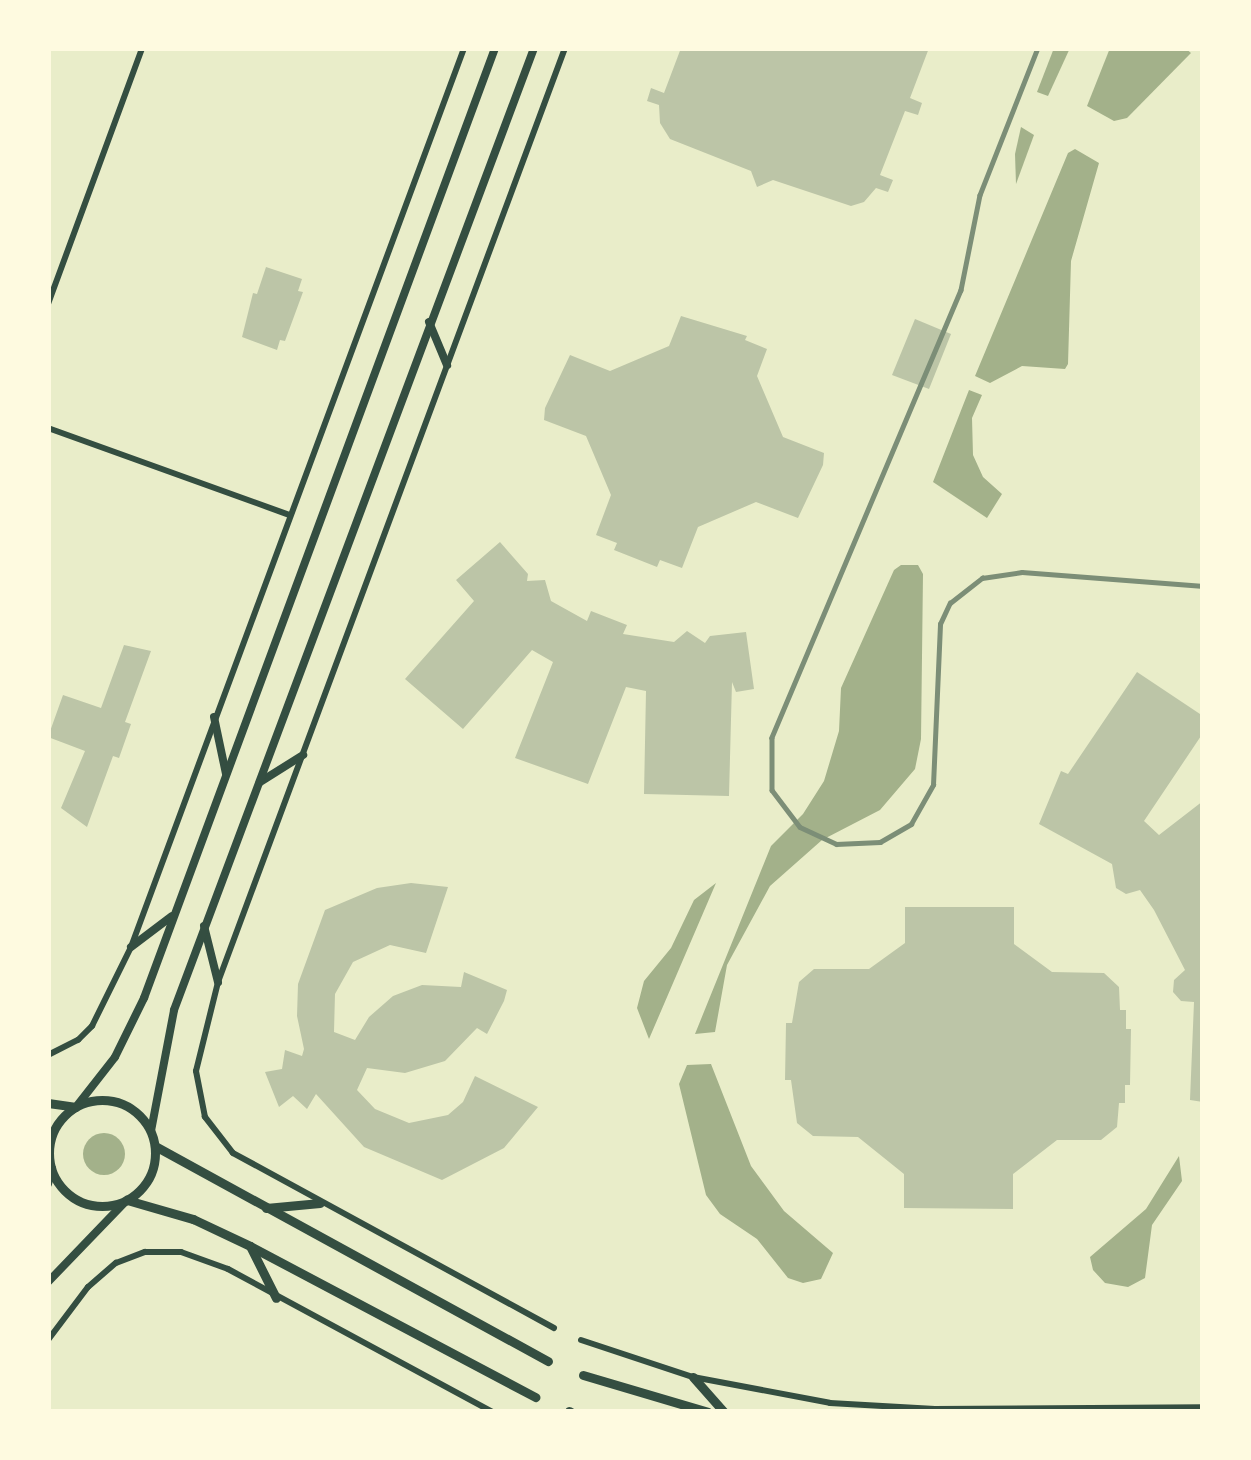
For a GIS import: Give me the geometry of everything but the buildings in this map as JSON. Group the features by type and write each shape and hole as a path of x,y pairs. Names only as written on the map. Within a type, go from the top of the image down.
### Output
{"main road":[{"path":"48,1184 51,1141 128,1035 495,48"},
{"path":"151,1131 168,1030 204,926 534,48"},
{"path":"429,321 447,365"},
{"path":"214,717 226,774"},
{"path":"259,782 303,755"},
{"path":"131,947 174,915"},
{"path":"204,926 218,982"},
{"path":"48,1103 76,1107 110,1101 141,1116 155,1146 150,1178 48,1282"},
{"path":"155,1146 548,1361"},
{"path":"50,1169 74,1198 110,1206 127,1200 193,1220 535,1397"},
{"path":"262,1208 320,1204"},
{"path":"250,1246 277,1298"},
{"path":"583,1375 708,1412"},
{"path":"693,1377 724,1412"}],"street":[{"path":"48,304 142,48"},
{"path":"48,1055 92,1026 131,947 464,48"},
{"path":"554,1328 233,1153 205,1117 196,1085 198,1057 218,982 566,48"},
{"path":"48,428 290,515"},
{"path":"48,1340 96,1277 145,1252 194,1255 492,1412"},
{"path":"581,1340 693,1377 798,1398 898,1408 1203,1407"}],"shaded area":[{"path":"1054,48 1070,48 1048,96 1037,92"},
{"path":"1110,48 1185,48 1191,53 1127,118 1114,121 1087,106"},
{"path":"1021,127 1034,135 1016,184 1015,154"},
{"path":"1075,149 1099,163 1071,261 1068,364 1065,369 1022,366 990,383 975,376 1068,153"},
{"path":"969,390 982,395 972,418 973,455 983,477 1002,494 987,518 933,482"},
{"path":"918,565 923,574 921,739 915,769 880,810 822,840 770,886 727,965 715,1032 695,1034 771,846 803,814 824,781 839,731 841,688 894,570"},
{"path":"716,883 649,1039 637,1008 644,981 671,948 694,900"},
{"path":"711,1064 751,1166 784,1211 833,1253 821,1279 803,1283 788,1278 757,1239 720,1214 706,1195 679,1084 687,1065"},
{"path":"104,1133 119,1139 125,1154 119,1169 104,1175 89,1169 83,1154 89,1139"},
{"path":"1179,1156 1182,1181 1152,1225 1145,1278 1128,1287 1105,1283 1093,1270 1090,1257 1146,1209"}],"railway":[{"path":"1038,48 980,195 961,290 772,738 772,790 800,827 836,844 880,842 911,824 933,785 940,624 950,603 982,578 1022,572 1203,586"}]}
